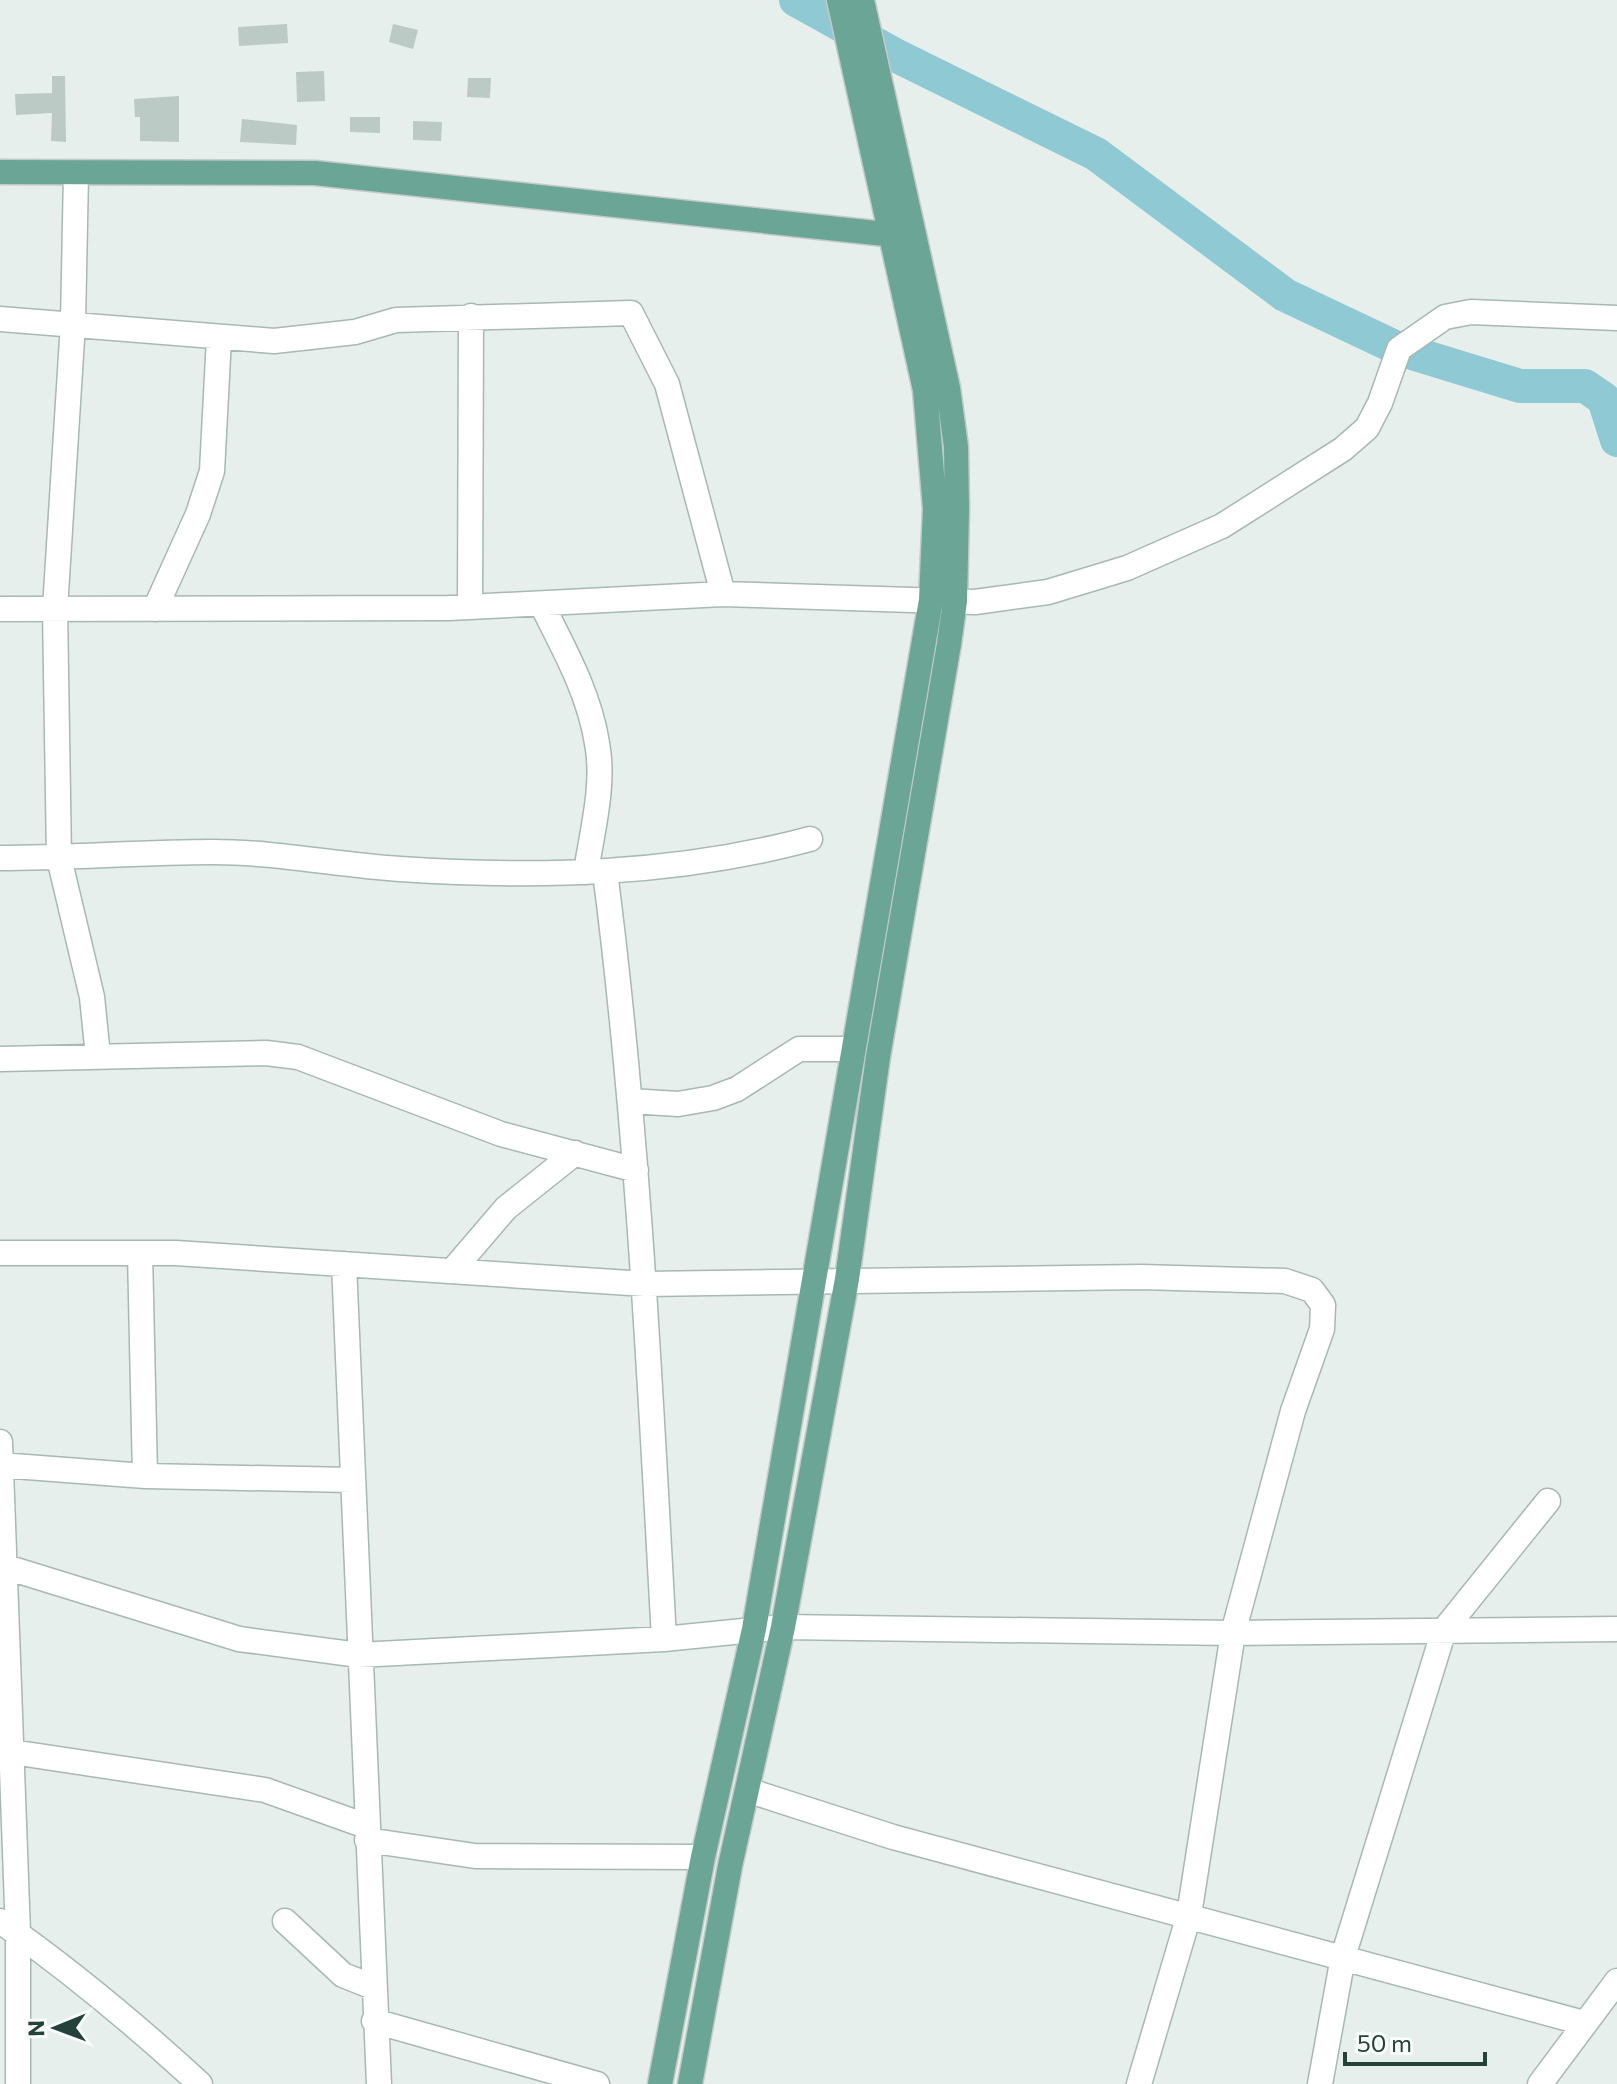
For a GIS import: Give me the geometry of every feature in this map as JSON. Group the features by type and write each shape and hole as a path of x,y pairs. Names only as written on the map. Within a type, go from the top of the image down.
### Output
{"main road":[{"path":"690,2084 747,1790 783,1627 847,1279 943,600 956,447 948,388 902,236 872,156 839,0"},
{"path":"862,0 896,162 902,236"},
{"path":"0,172 315,173 902,236"},
{"path":"660,2084 703,1857 754,1629 816,1280 851,1049 926,642 943,600"}],"street":[{"path":"76,173 73,323 55,609 59,858 92,997 98,1056"},
{"path":"0,609 470,607 723,594 975,602 1048,592 1127,568 1222,526 1343,449 1367,428 1399,349 1445,317 1471,312 1617,318"},
{"path":"0,319 274,341 355,332 396,320 631,313 667,384 723,594"},
{"path":"470,607 471,316"},
{"path":"155,609 212,471 219,338"},
{"path":"542,605 584,691 598,745 595,872 630,1101 645,1284 664,1639"},
{"path":"0,858 212,852 398,869 510,874 595,872 747,856 810,839"},
{"path":"630,1101 678,1104 713,1098 737,1089 799,1049 851,1049"},
{"path":"0,1059 266,1053 298,1057 501,1134 636,1170"},
{"path":"452,1271 506,1208 575,1153"},
{"path":"0,1253 140,1253 645,1284 847,1279 957,1282 1141,1277 1285,1281 1312,1290 1323,1305 1322,1329 1293,1411 1233,1633 1189,1915 1139,2084"},
{"path":"140,1253 145,1476"},
{"path":"344,1264 379,2084"},
{"path":"18,2084 9,1927 12,1752 1,1458 145,1476 352,1480"},
{"path":"1320,2084 1343,1957 1444,1630 1548,1501"},
{"path":"6,1567 239,1639 359,1655 664,1639 783,1627 1233,1633 1617,1629"},
{"path":"12,1752 265,1790 366,1833 475,1856 703,1857"},
{"path":"747,1790 893,1837 1584,2023"},
{"path":"285,1921 343,1975 373,1987"},
{"path":"9,1927 135,2023 200,2084"},
{"path":"1540,2084 1617,1981"},
{"path":"374,2021 597,2084"}],"building":[{"path":"287,24 288,43 239,46 238,27"},
{"path":"393,24 418,30 413,49 389,42"},
{"path":"324,71 325,101 297,102 296,72"},
{"path":"52,76 65,76 66,142 51,141 52,113 16,115 15,94 52,93"},
{"path":"468,78 491,78 490,98 467,97"},
{"path":"179,96 179,142 140,141 140,117 135,117 134,99"},
{"path":"350,117 380,117 380,133 350,132"},
{"path":"242,119 297,125 296,145 240,142"},
{"path":"413,121 442,122 441,141 413,140"}],"waterway":[{"path":"796,0 897,56 1096,154 1285,295 1399,349 1520,386 1585,386 1604,399 1617,440"}]}
